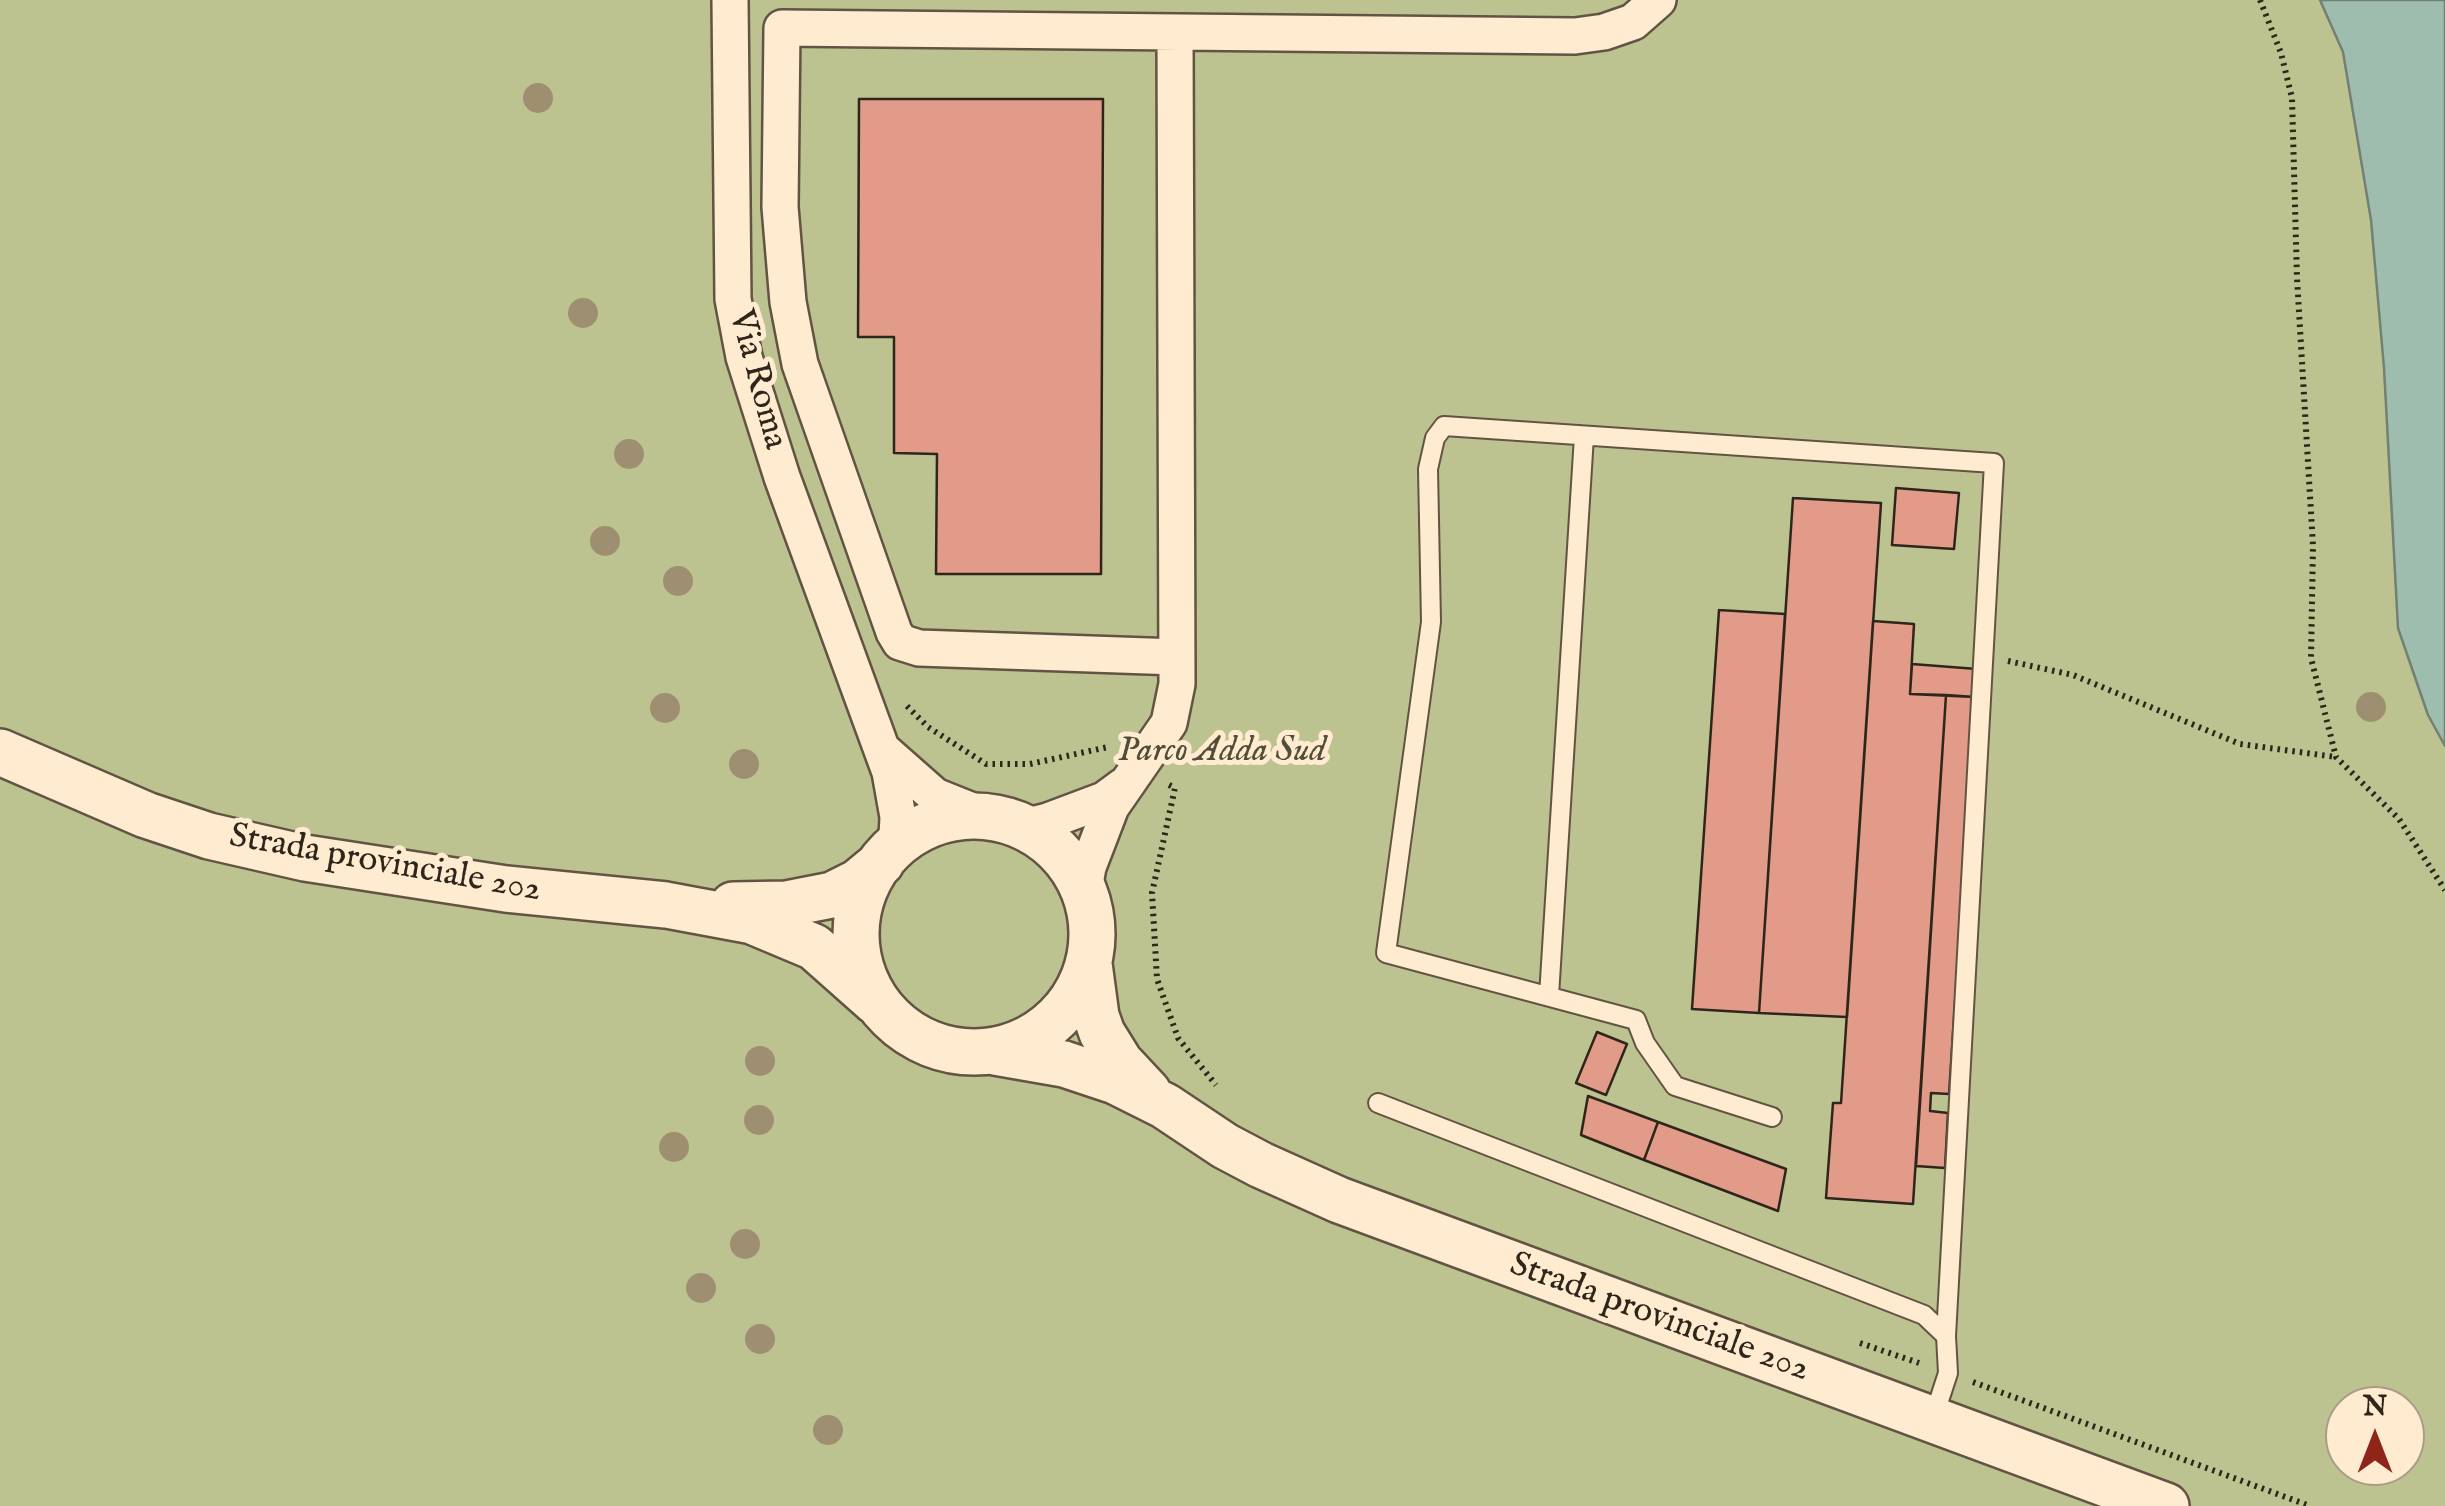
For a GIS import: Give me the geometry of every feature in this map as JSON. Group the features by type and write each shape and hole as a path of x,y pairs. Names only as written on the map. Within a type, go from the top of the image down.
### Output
{"street":[{"name":"Via Roma","path":"730,0 734,299 744,357 782,478 876,743 890,772 898,836 885,857"},
{"path":"1177,658 918,648 900,642 800,364 788,302 780,207 782,28 1575,36 1634,22 1658,0"},
{"path":"1087,896 1084,884 1090,859 1131,777 1169,722 1177,684 1175,32"},
{"name":"Via Roma","path":"876,743 934,796 997,819"},
{"name":"Strada provinciale 202","path":"0,752 146,815 210,836 304,858 506,890 666,905 752,921 793,936 828,956 899,1027 928,1044 961,1052 995,1052 1092,1072 1165,1106"},
{"path":"997,819 1032,825 1048,821 1104,800 1131,777"},
{"name":"Strada provinciale 202","path":"666,905 772,905 832,895 858,882 917,830 950,818 997,819 1043,838 1070,863 1087,896 1094,930 1089,964 1076,996 1055,1022 1027,1041 995,1052"},
{"name":"Strada provinciale 202","path":"876,1002 859,965 855,924 866,885 885,857"},
{"name":"Strada provinciale 202","path":"1089,964 1102,1033 1130,1075 1165,1106 1225,1146 1339,1200 2166,1506"}],"lane":[{"path":"1772,1117 1675,1086 1645,1043 1636,1020 1386,952 1431,622 1428,469 1435,438 1444,426 1994,464 1946,1336 1948,1373 1932,1420"},
{"path":"1548,996 1584,436"},
{"path":"1378,1103 1924,1315 1946,1336"}],"path":[{"path":"2260,0 2281,54 2292,98 2296,278 2312,546 2311,658 2336,757 2399,819 2445,890"},
{"path":"1983,656 2072,676 2240,744 2336,757"},
{"path":"902,701 928,727 986,764 1030,764 1111,746 1131,777 1174,788 1152,894 1157,979 1178,1038 1214,1084 1229,1095"},
{"path":"1856,1342 2310,1506"}],"green space":[{"name":"Parco Adda Sud","path":"0,0 2445,0 2445,1506 0,1506"}],"shaded area":[{"path":"2320,0 2445,0 2445,746 2428,715 2398,628 2384,368 2371,220 2343,52"}],"building":[{"path":"859,99 1103,99 1101,574 936,574 937,454 894,453 894,337 858,337"},
{"path":"1896,488 1959,493 1954,549 1892,545"},
{"path":"1793,498 1881,503 1847,1017 1759,1013"},
{"path":"1719,610 1785,614 1759,1013 1692,1009"},
{"path":"1873,621 1914,624 1910,694 1946,695 1913,1204 1826,1198 1833,1103 1841,1103"},
{"path":"1912,664 1977,669 1975,697 1910,694"},
{"path":"1946,695 1975,697 1949,1094 1931,1093 1930,1111 1948,1113 1945,1168 1916,1166"},
{"path":"1597,1032 1627,1044 1606,1095 1576,1083"},
{"path":"1588,1096 1658,1122 1644,1160 1581,1135"},
{"path":"1658,1122 1786,1169 1778,1211 1644,1160"}]}
